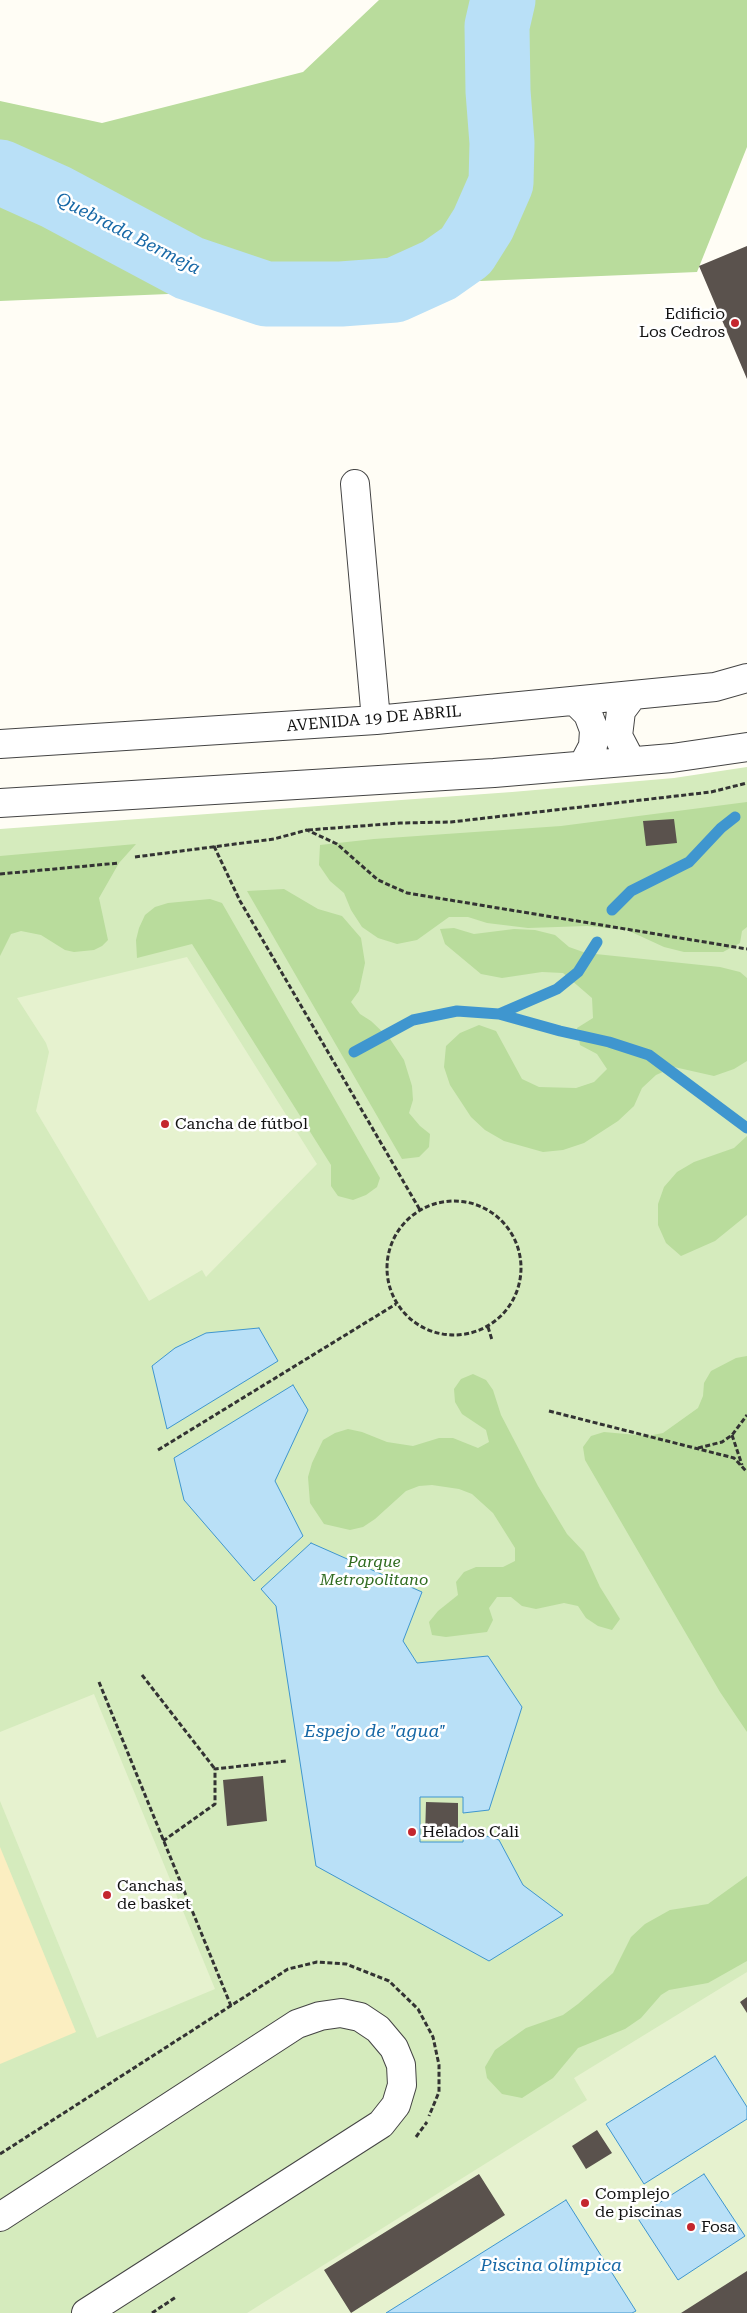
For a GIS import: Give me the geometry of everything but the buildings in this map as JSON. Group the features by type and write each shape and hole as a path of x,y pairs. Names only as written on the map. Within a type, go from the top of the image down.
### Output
{"street":[{"path":"355,484 376,720"},
{"name":"AVENIDA 19 DE ABRIL","path":"0,744 376,720 715,687 747,678"},
{"path":"631,761 618,736 621,711 634,695"},
{"path":"575,701 588,714 594,730 593,746 583,765"},
{"path":"0,803 583,765 747,747"},
{"path":"0,2217 297,2024 320,2016 342,2013 360,2017 378,2029 394,2048 401,2065 402,2085 396,2105 381,2124 86,2313"}],"path":[{"path":"135,857 274,839 306,830 400,823 451,822 711,792 747,783"},
{"path":"306,830 337,844 378,880 406,893 747,949"},
{"path":"214,846 240,901 420,1210"},
{"path":"0,874 119,863"},
{"path":"449,1201 479,1205 504,1222 519,1248 521,1279 510,1307 488,1327 463,1336 437,1334 413,1323 396,1304 387,1278 388,1251 400,1227 420,1210 449,1201"},
{"path":"158,1450 396,1304"},
{"path":"488,1327 492,1340"},
{"path":"549,1411 734,1458 743,1466"},
{"path":"695,1449 722,1442 732,1435 747,1415"},
{"path":"732,1435 747,1472"},
{"path":"142,1675 214,1769 215,1804 164,1841"},
{"path":"99,1682 231,2006"},
{"path":"214,1769 286,1761"},
{"path":"0,2154 288,1969 302,1964 331,1962 346,1964 389,1981 408,1998 427,2024 433,2037 439,2065 439,2092 423,2128 413,2140"},
{"path":"152,2313 182,2293"}],"green space":[{"path":"379,0 747,0 747,147 697,272 0,301 0,101 102,123 303,72"},
{"name":"Parque Metropolitano","path":"747,767 747,2313 0,2313 0,829 512,792 674,778"},
{"path":"747,802 747,927 742,931 740,943 723,952 684,952 664,947 627,930 587,926 528,928 487,923 468,917 449,917 417,940 397,944 378,938 362,927 351,910 344,893 330,881 319,865 320,845 374,839 561,826"},
{"path":"136,844 119,863 99,898 108,940 102,946 94,950 74,952 65,950 41,935 21,931 11,934 0,956 0,856"},
{"path":"284,889 318,909 342,916 361,938 365,963 359,991 351,1002 360,1014 371,1021 390,1039 404,1060 412,1086 413,1100 409,1113 430,1134 429,1147 419,1157 402,1159 247,891"},
{"path":"210,899 222,903 380,1178 377,1187 366,1195 353,1200 338,1196 331,1186 331,1165 192,944 137,958 136,940 145,915 155,907 168,903"},
{"path":"454,928 474,934 514,929 535,930 555,935 569,947 586,953 720,967 740,972 747,978 747,1061 734,1069 714,1076 674,1067 656,1075 642,1088 634,1106 618,1121 584,1143 563,1150 543,1152 504,1141 485,1130 471,1117 450,1085 444,1067 446,1046 460,1033 479,1025 496,1031 522,1079 539,1087 576,1088 594,1082 607,1069 597,1054 580,1045 577,1028 593,1018 592,998 563,973 542,972 502,978 481,974 445,944 440,929"},
{"path":"187,957 317,1164 206,1277 202,1270 149,1301 36,1111 49,1052 46,1043 17,998"},
{"path":"747,1136 747,1215 715,1241 681,1256 666,1243 658,1225 658,1204 664,1187 677,1172 694,1162 734,1148"},
{"path":"747,1356 747,1732 720,1692 585,1460 583,1447 591,1436 604,1432 648,1436 663,1433 698,1408 703,1396 704,1383 711,1371 736,1358"},
{"path":"473,1374 486,1380 493,1390 501,1415 538,1486 567,1534 584,1552 600,1587 620,1619 612,1630 598,1626 586,1618 578,1606 564,1603 536,1609 522,1606 511,1597 497,1597 489,1608 493,1620 487,1632 446,1637 432,1635 429,1622 438,1611 458,1595 456,1582 464,1572 476,1567 503,1567 515,1561 515,1548 493,1513 472,1494 459,1489 432,1485 419,1486 406,1491 375,1519 363,1527 350,1530 324,1524 310,1503 308,1477 312,1463 323,1440 335,1433 348,1429 362,1432 387,1442 413,1446 439,1438 453,1438 478,1448 489,1442 486,1430 462,1414 455,1402 454,1389 461,1379"},
{"name":"Canchas de basket","path":"94,1694 215,1989 97,2038 0,1801 0,1732"},
{"path":"747,1876 747,1961 708,1983 669,1990 661,1995 641,2018 625,2029 578,2048 553,2078 522,2098 502,2094 487,2078 485,2067 495,2050 526,2028 563,2015 578,2004 613,1973 631,1937 645,1924 670,1910 708,1904"},
{"name":"Complejo de piscinas","path":"747,1972 747,2313 247,2313 587,2100 574,2078"}],"sand":[{"path":"0,1847 76,2032 0,2064"}],"water":[{"path":"259,1328 278,1361 167,1429 152,1366 175,1348 206,1333"},
{"path":"293,1385 308,1410 275,1481 303,1536 254,1581 184,1500 174,1458"},
{"name":"Espejo de \"agua\"","path":"311,1543 422,1592 403,1641 417,1663 488,1656 522,1707 489,1810 463,1813 463,1797 420,1797 420,1842 463,1842 464,1829 499,1840 523,1885 563,1915 489,1961 316,1866 276,1606 261,1589"},
{"path":"715,2056 747,2107 747,2119 644,2184 606,2124"},
{"name":"Fosa","path":"704,2174 745,2236 678,2280 637,2217"},
{"name":"Piscina olímpica","path":"566,2200 636,2311 632,2313 386,2313"}],"waterway":[{"name":"Quebrada Bermeja","path":"0,172 56,197 189,268 266,294 341,294 395,290 439,270 466,251 483,224 501,183 502,143 498,91 497,26 503,0"},
{"path":"612,910 631,891 689,862 721,828 735,817"},
{"path":"499,1014 557,989 578,972 597,942"},
{"path":"354,1052 413,1020 457,1011 499,1014 609,1042 649,1055 747,1128"}],"place":[{"name":"Edificio Los Cedros","path":"735,323"},
{"name":"Cancha de fútbol","path":"165,1124"},
{"name":"Helados Cali","path":"412,1832"},
{"name":"Canchas de basket","path":"107,1895"},
{"name":"Complejo de piscinas","path":"585,2203"},
{"name":"Fosa","path":"691,2227"}]}
